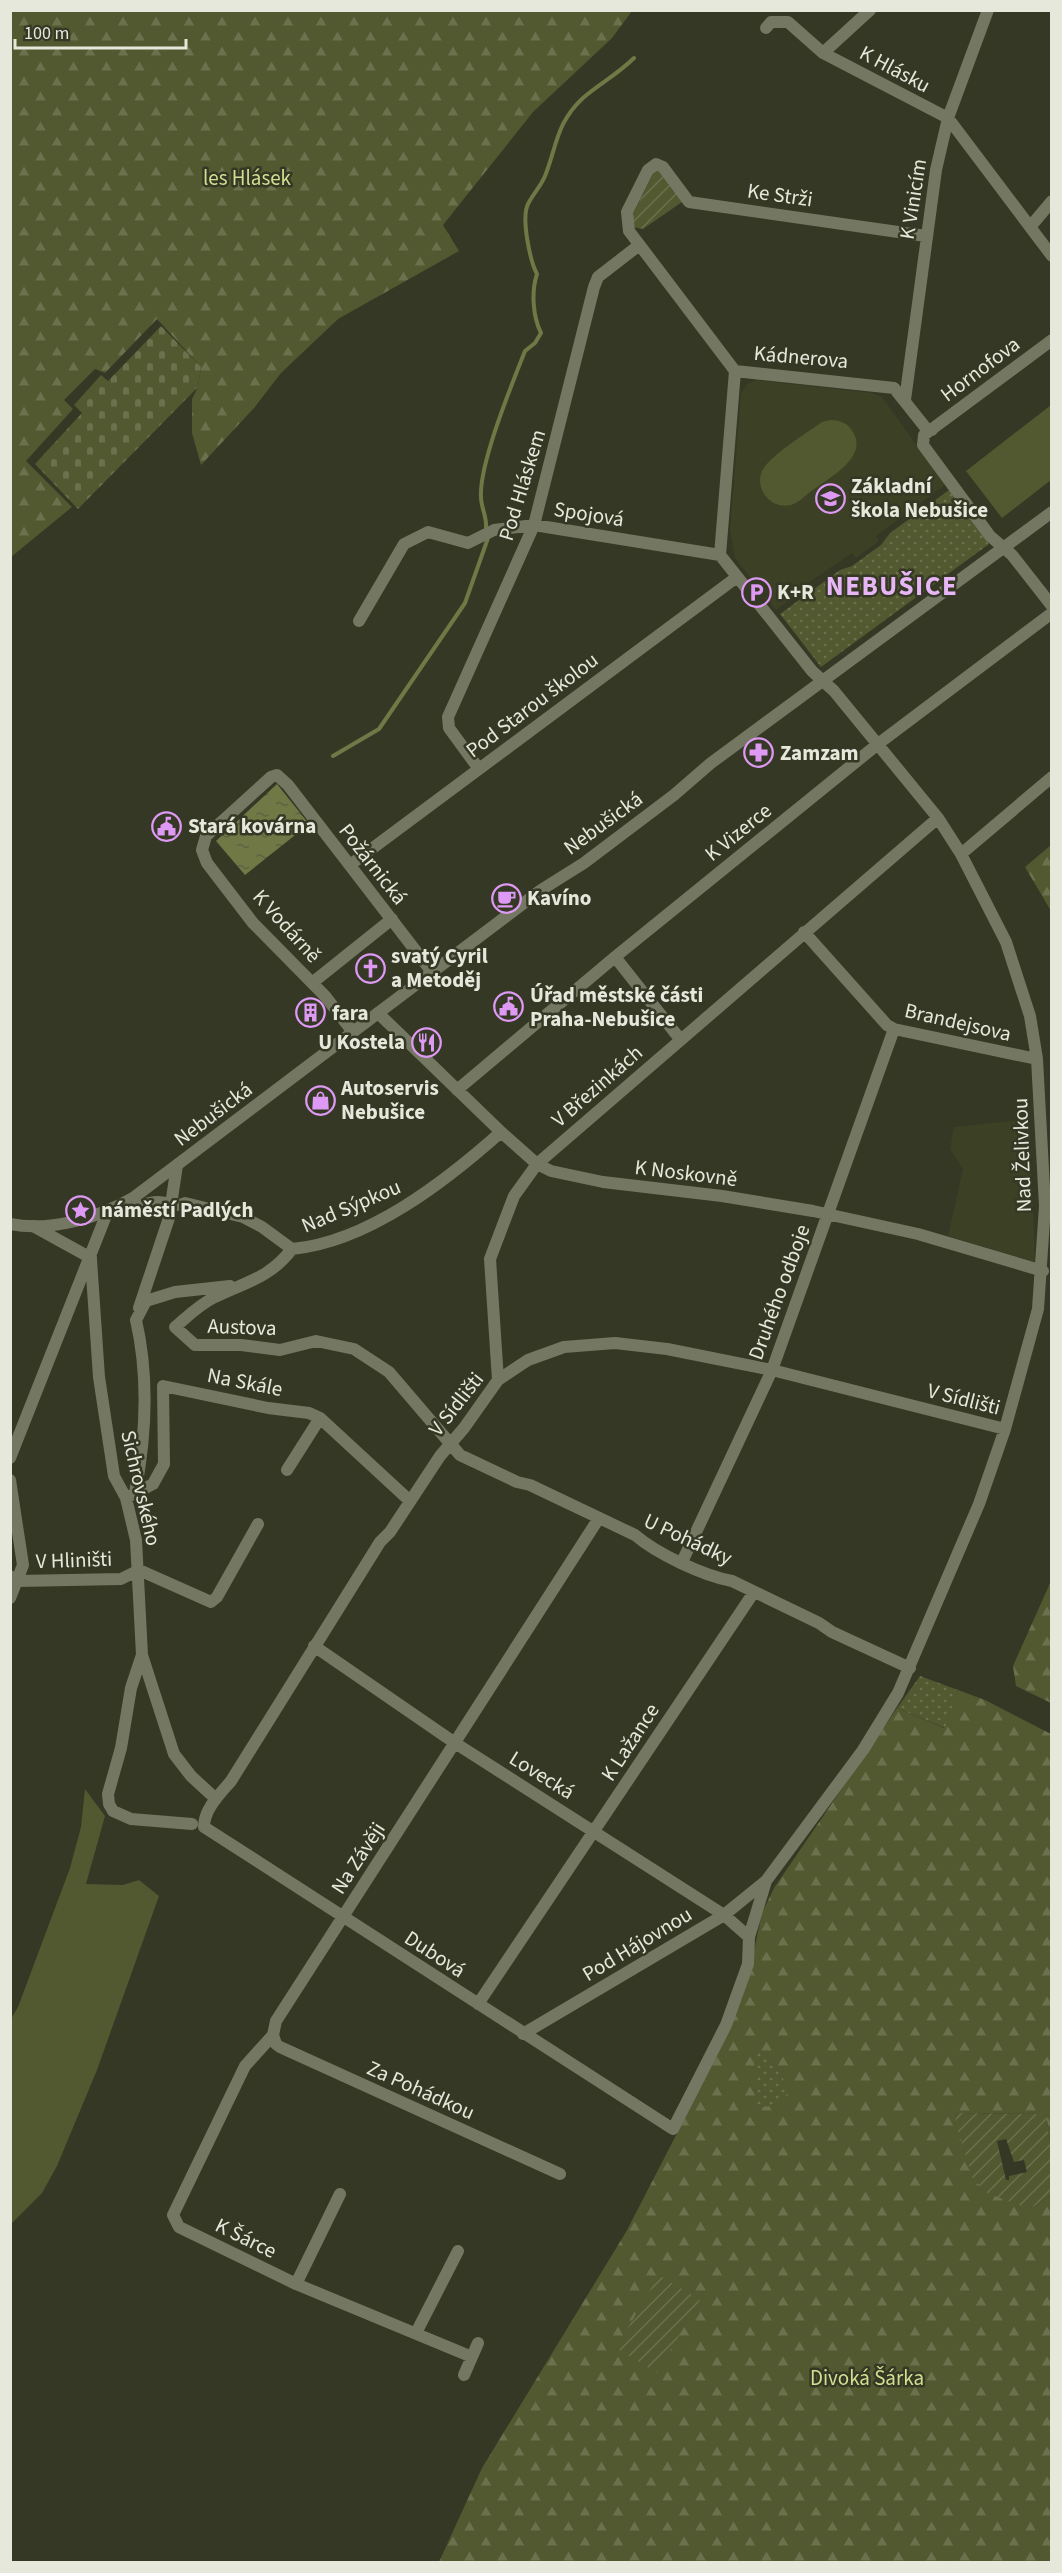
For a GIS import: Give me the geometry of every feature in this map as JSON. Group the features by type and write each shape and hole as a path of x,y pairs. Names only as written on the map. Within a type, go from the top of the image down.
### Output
{"street":[{"name":"K Hlásku","path":"823,53 870,10"},
{"name":"K Vinicím","path":"905,400 936,170 948,118 988,10"},
{"name":"K Hlásku","path":"766,28 771,22 788,22 823,53 948,118"},
{"path":"948,118 1052,256"},
{"name":"Ke Strži","path":"638,246 629,231 627,212 648,170 656,164 663,167 689,202 926,236"},
{"path":"1030,227 1052,201"},
{"path":"638,246 735,371"},
{"name":"Pod Hláskem","path":"479,769 448,728 448,717 534,525 594,287 598,278 638,246"},
{"name":"Hornofova","path":"932,430 1052,340"},
{"name":"Kádnerova","path":"720,555 735,371 891,387 905,400 925,427 932,430"},
{"path":"932,430 924,435 923,445 990,536 1003,547 1052,606"},
{"name":"Nebušická","path":"177,1166 541,890 593,856 674,795 711,763 1052,512"},
{"name":"Spojová","path":"359,621 404,544 428,532 468,543 494,530 534,525 720,555"},
{"path":"720,555 812,671 823,681"},
{"name":"Pod Starou školou","path":"350,865 737,577"},
{"name":"K Vizerce","path":"457,1090 615,957 878,744 1052,613"},
{"name":"Nad Želivkou","path":"823,681 939,818 961,854 1006,942 1030,1016 1037,1059 1044,1175 1043,1271 1038,1309 1005,1429 979,1504 910,1668"},
{"name":"Požárnická","path":"202,842 271,777 277,775 288,786 432,972"},
{"path":"961,854 1052,777"},
{"name":"V Březinkách","path":"498,1380 490,1259 514,1196 537,1164 939,818"},
{"name":"K Vodárně","path":"202,842 202,850 212,870 253,922 312,983 353,1032"},
{"path":"312,983 392,919"},
{"name":"Brandejsova","path":"804,932 887,1025 894,1029 1037,1059"},
{"path":"615,957 680,1039"},
{"name":"K Noskovně","path":"378,1013 537,1164 579,1178 722,1196 918,1234 1043,1271"},
{"name":"Druhého odboje","path":"682,1562 772,1370 894,1029"},
{"name":"Nad Sýpkou","path":"169,1205 178,1206 185,1203 243,1217 262,1227 292,1249 319,1244 408,1205 437,1186 501,1132"},
{"path":"131,1496 142,1458 144,1395 144,1354 136,1320 143,1290 169,1218 169,1205 177,1166"},
{"path":"10,1458 107,1213 133,1198 177,1166"},
{"path":"10,1224 33,1226 107,1213 124,1213 158,1202 169,1205"},
{"path":"33,1226 91,1258"},
{"name":"Austova","path":"292,1249 279,1266 205,1303 176,1327 195,1345 241,1345 280,1350 316,1341 354,1349 389,1372 450,1445"},
{"name":"Sichrovského","path":"91,1258 99,1377 114,1476 131,1496 139,1570 142,1655 174,1754 191,1776 216,1799"},
{"path":"136,1320 146,1301 175,1292 237,1286"},
{"name":"V Sídlišti","path":"216,1799 231,1781 380,1542 498,1380 528,1360 564,1347 615,1343 667,1349 772,1370 1005,1429"},
{"name":"Na Skále","path":"131,1496 153,1484 164,1464 163,1386 268,1408 309,1413 320,1418 410,1501"},
{"path":"287,1470 320,1418"},
{"name":"U Pohádky","path":"450,1445 465,1458 599,1518 682,1562 754,1592 910,1668"},
{"path":"10,1480 23,1564 14,1578 10,1598"},
{"name":"Na Závěji","path":"179,2227 172,2215 245,2066 273,2035 276,2021 599,1518"},
{"path":"139,1570 201,1599 214,1601 258,1524"},
{"name":"V Hliništi","path":"14,1578 121,1579 139,1570"},
{"name":"K Lažance","path":"478,2004 754,1592"},
{"name":"Lovecká","path":"314,1646 455,1743 724,1916 749,1937"},
{"name":"Sichrovského","path":"142,1655 131,1688 121,1748 108,1794 109,1804 113,1811 131,1819 192,1824"},
{"name":"Pod Hájovnou","path":"523,2034 724,1916 766,1881 863,1750 910,1668"},
{"name":"Dubová","path":"216,1799 204,1819 207,1830 673,2129"},
{"name":"Pod Hájovnou","path":"673,2129 726,2025 748,1964 749,1937 766,1881"},
{"name":"Za Pohádkou","path":"273,2035 276,2044 280,2047 560,2174"},
{"path":"296,2284 340,2194"},
{"name":"K Šárce","path":"179,2227 296,2284 472,2356"},
{"path":"416,2333 458,2251"},
{"path":"464,2375 478,2343"}],"shaded area":[{"name":"Základní škola Nebušice","path":"756,380 872,393 882,397 945,485 876,536 879,541 856,558 852,553 808,583 805,588 776,610 735,558 730,531 741,393 747,384"},
{"path":"1029,1119 1035,1262 948,1236 963,1169 950,1149 954,1127"}],"green space":[{"name":"les Hlásek","path":"11,11 632,11 612,38 533,112 443,225 459,251 338,319 281,373 254,408 201,465 192,433 192,399 198,387 201,367 157,319 105,373 95,369 64,400 73,409 26,461 72,507 11,557"},
{"path":"657,166 682,202 643,229 627,226"},
{"path":"161,326 201,367 198,387 78,509 35,464 82,413 74,405 101,375 108,381"},
{"path":"1051,405 1051,480 1002,518 966,471"},
{"path":"830,420 849,426 853,432 856,442 851,459 844,467 796,503 784,506 771,501 766,497 760,485 762,471 766,465 799,438 822,422"},
{"path":"949,490 989,544 821,667 780,614 840,570 852,566 881,545 890,533"},
{"path":"1051,845 1051,911 1025,867"},
{"path":"1051,1581 1051,1703 1016,1686 1013,1666"},
{"path":"920,1676 958,1690 945,1728 897,1708"},
{"name":"Divoká Šárka","path":"958,1690 985,1700 1051,1734 1051,2148 1046,2114 957,2113 955,2121 1029,2209 1051,2196 1051,2562 439,2562 482,2468 626,2232 703,2083 724,2040 750,1970 762,1913 774,1888 897,1708 944,1728"},
{"path":"85,1789 105,1816 86,1884 123,1885 139,1880 159,1896 97,2070 57,2166 42,2193 11,2224 11,2019 18,2007 70,1868 81,1827"},
{"path":"767,2052 781,2070 787,2094 774,2106 756,2107 754,2053"},
{"path":"957,2113 1046,2114 1051,2148 1051,2196 1029,2209 987,2193 973,2179 955,2121","holes":["1006,2139 1014,2162 1024,2160 1027,2172 1009,2176 1009,2180 1006,2180 997,2141"]},
{"path":"659,2275 700,2300 657,2373 616,2348"}],"water":[{"path":"277,784 309,824 245,875 216,841"}],"waterway":[{"path":"486,528 481,501 485,465 525,351 535,343 541,333 536,320 534,304 537,274 529,250 526,210 545,176 558,135 574,107 634,58"},
{"path":"333,756 379,729 465,603 488,538"}],"place":[{"name":"Základní škola Nebušice","path":"830,498"},
{"name":"K+R","path":"756,592"},
{"name":"Zamzam","path":"759,753"},
{"name":"Stará kovárna","path":"167,826"},
{"name":"Kavíno","path":"506,898"},
{"name":"svatý Cyril a Metoděj","path":"370,968"},
{"name":"Úřad městské části Praha-Nebušice","path":"509,1007"},
{"name":"fara","path":"311,1013"},
{"name":"U Kostela","path":"426,1042"},
{"name":"Autoservis Nebušice","path":"320,1100"},
{"name":"náměstí Padlých","path":"80,1210"}],"district":[{"name":"NEBUŠICE","path":"892,586"}]}
